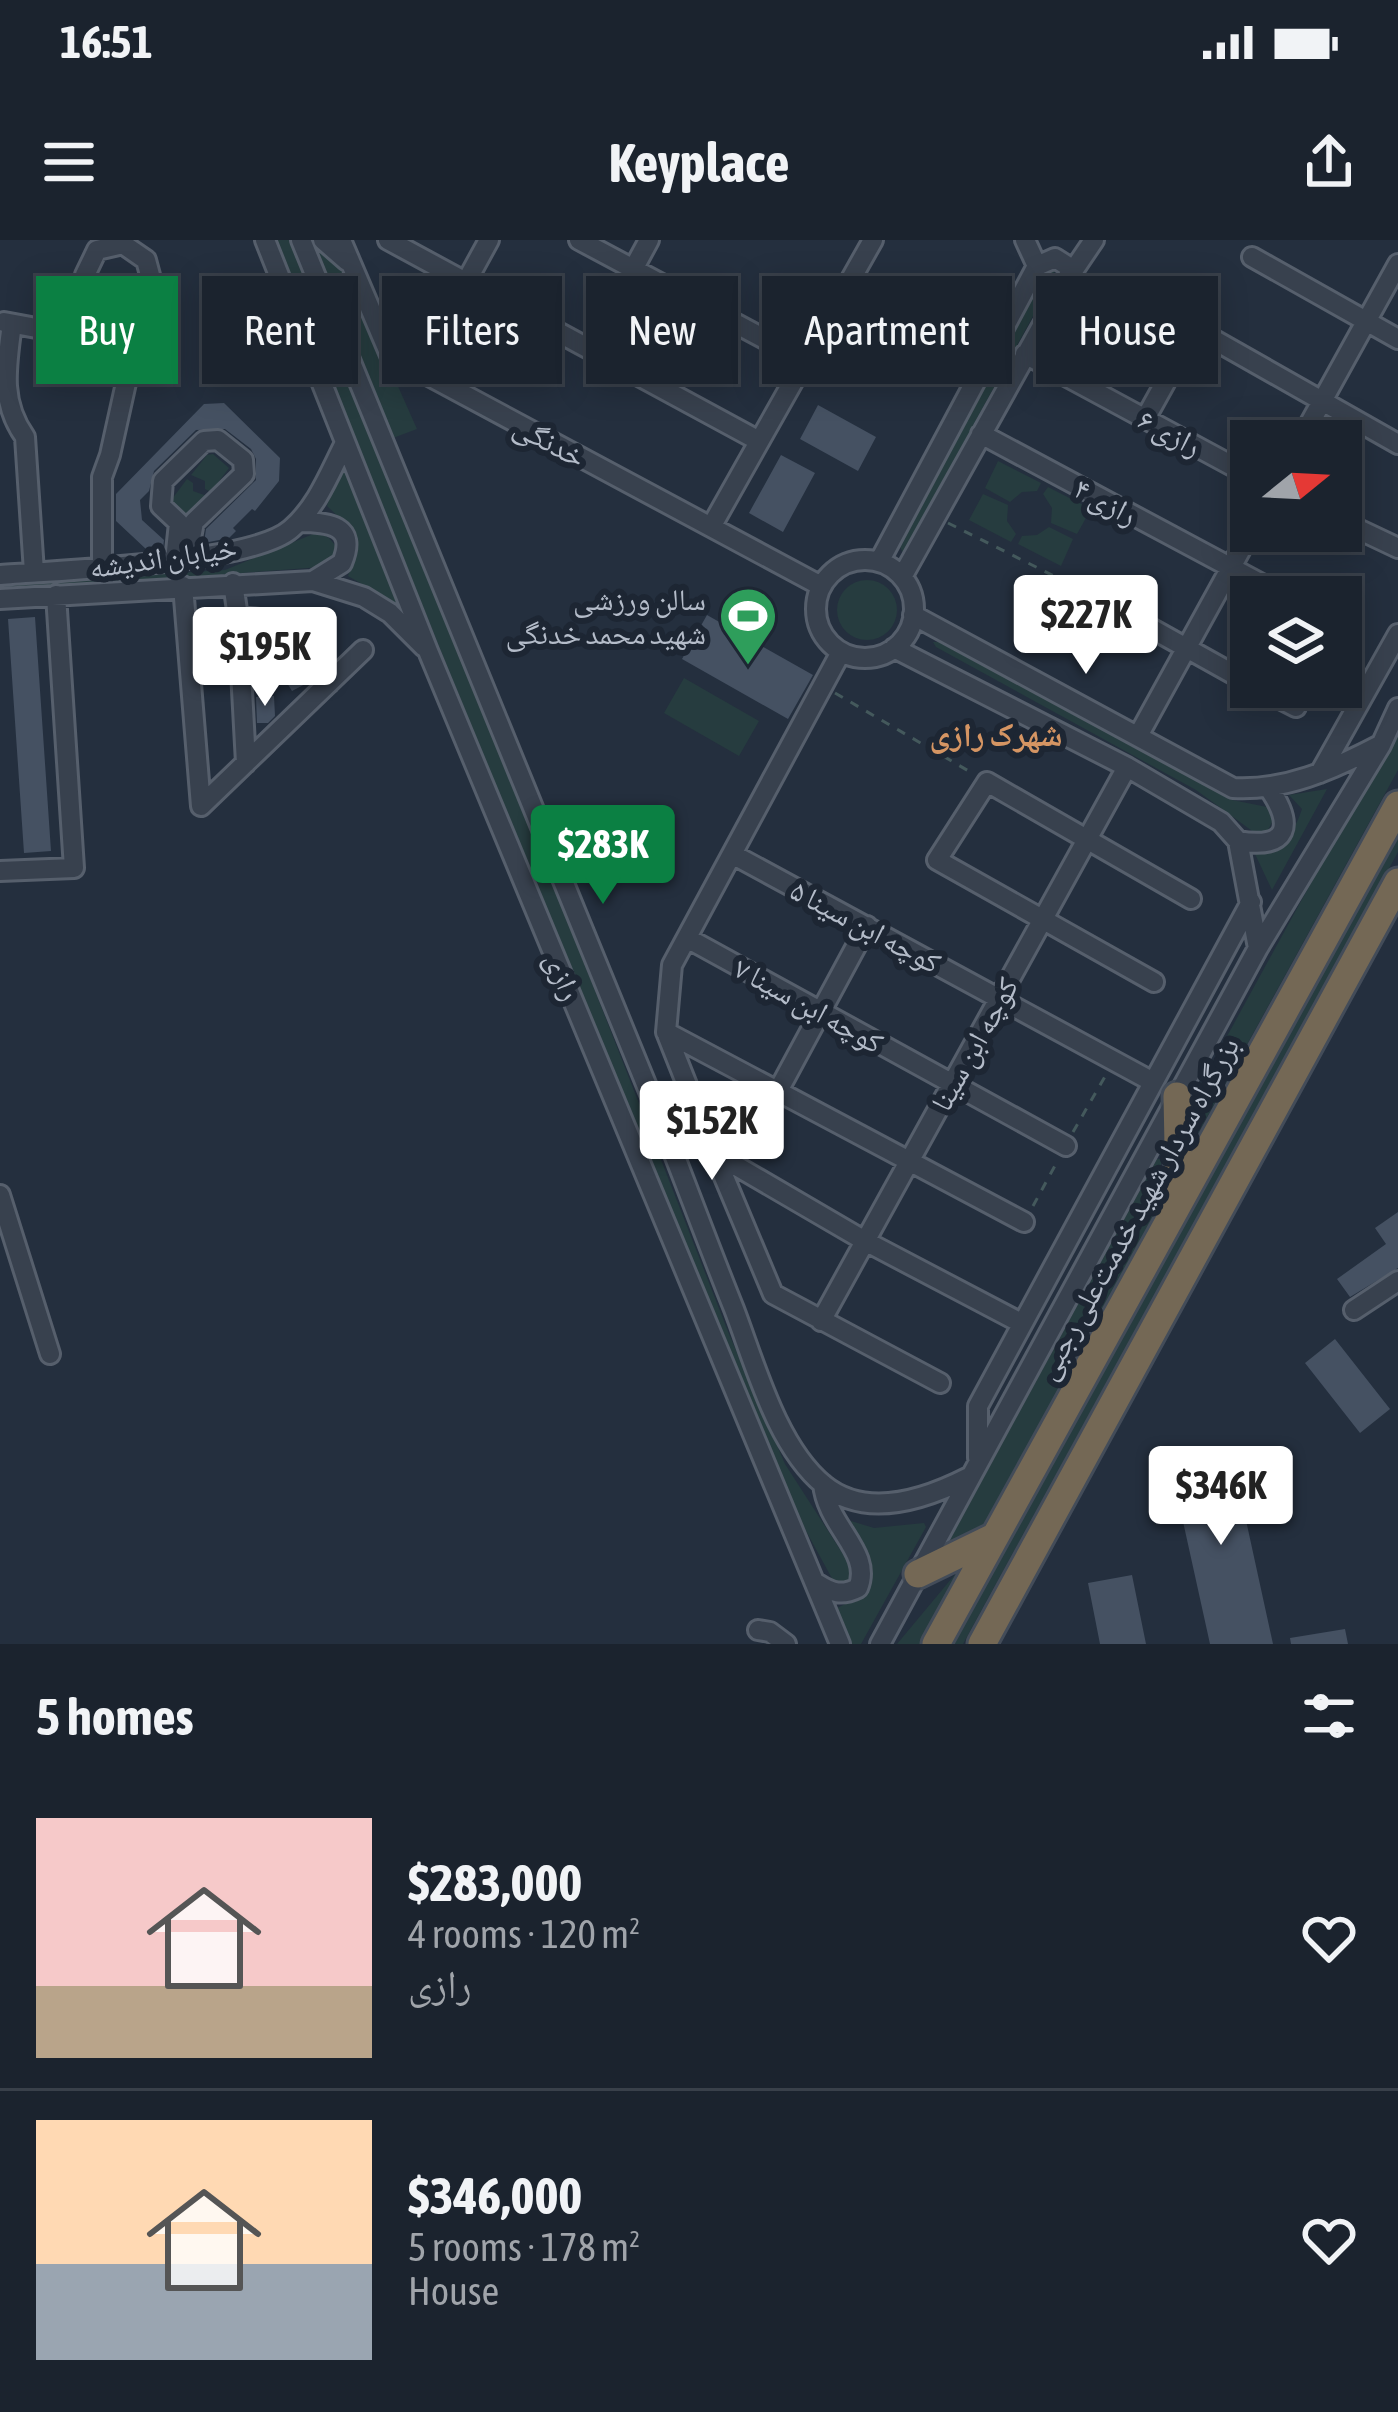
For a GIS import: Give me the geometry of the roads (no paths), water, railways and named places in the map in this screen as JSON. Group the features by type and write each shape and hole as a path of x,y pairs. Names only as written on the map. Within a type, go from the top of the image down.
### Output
{"highway":[{"name":"بزرگراه سردار شهید خدمت‌علی رجبی","path":"936,1644 1398,805"},
{"path":"982,1644 1398,882"},
{"path":"1165,1089 1179,1199"},
{"path":"918,1574 994,1537"}],"street":[{"name":"رازی","path":"265,240 428,651 840,1644"},
{"name":"رازی","path":"301,240 587,939 773,1412 807,1468 823,1484 825,1504 858,1554 863,1576 858,1588 846,1594 818,1584"},
{"path":"323,240 350,264"},
{"name":"خدنگی","path":"341,240 390,355 821,586"},
{"path":"388,240 455,276"},
{"path":"469,276 489,240"},
{"path":"579,240 762,338"},
{"path":"629,276 649,240"},
{"path":"852,276 873,240"},
{"path":"1025,240 1037,266"},
{"path":"902,577 1094,240"},
{"path":"34,572 25,437 8,419 2,398 6,322 74,335 86,275 97,250 120,242 146,260 150,275 101,477 101,567"},
{"path":"1252,257 1398,339"},
{"path":"1012,310 1037,266 1055,258 1071,274"},
{"path":"1312,420 1398,264"},
{"path":"1218,342 1398,444"},
{"name":"رازی ۶","path":"1025,354 1230,465"},
{"path":"653,384 759,441"},
{"path":"711,527 791,384"},
{"path":"879,562 972,384"},
{"path":"1145,419 1164,384"},
{"name":"رازی ۴","path":"981,434 1246,576"},
{"path":"218,440 243,460 244,474 194,522 181,560 179,523 161,506 163,481 204,441 218,440"},
{"path":"299,522 316,500 345,442"},
{"path":"299,522 328,522 342,532 347,543 342,563 313,581"},
{"name":"خیابان اندیشه","path":"0,575 181,560 271,541 299,522"},
{"path":"1362,531 1398,548"},
{"path":"1138,736 1240,552"},
{"path":"879,562 902,577 913,601 913,614 895,648 868,658 841,652 820,630 816,600 821,586 846,563 879,562"},
{"name":"خیابان اندیشه","path":"0,598 313,581 364,597 390,613 428,651"},
{"path":"233,583 246,763"},
{"path":"183,586 201,806 363,650"},
{"path":"1086,592 1230,672"},
{"path":"0,871 74,868 56,595"},
{"path":"913,614 1233,788 1268,788 1320,773 1381,745"},
{"path":"238,617 276,620 297,631 312,646 329,682"},
{"path":"1320,773 1398,634"},
{"path":"895,648 1127,767 1221,822 1238,841 1258,948"},
{"path":"841,652 672,964 666,1032 772,1294 940,1383"},
{"path":"974,1470 978,1406 1021,1323 1258,948 1381,745 1398,708"},
{"name":"کوچه ابن سینا","path":"821,1321 1127,767"},
{"path":"1154,982 937,860 988,782 1191,899"},
{"path":"1238,841 1264,845 1284,827 1285,811 1268,788"},
{"name":"کوچه ابن سینا ۵","path":"732,854 1165,1089"},
{"path":"880,1644 974,1470 1165,1089 1251,902"},
{"path":"778,1091 867,926"},
{"name":"کوچه ابن سینا ۷","path":"687,938 1066,1146"},
{"path":"554,952 587,939"},
{"path":"666,1032 1024,1222"},
{"path":"714,1153 865,1241 1021,1323"},
{"path":"0,1195 50,1354"},
{"path":"1354,1310 1398,1281"},
{"path":"823,1484 853,1500 884,1504 914,1501 974,1470"},
{"path":"758,1630 786,1644"}],"place":[{"name":"سالن ورزشی شهید محمد خدنگی","path":"748,667"}],"district":[{"name":"شهرک رازی","path":"996,734"}]}
